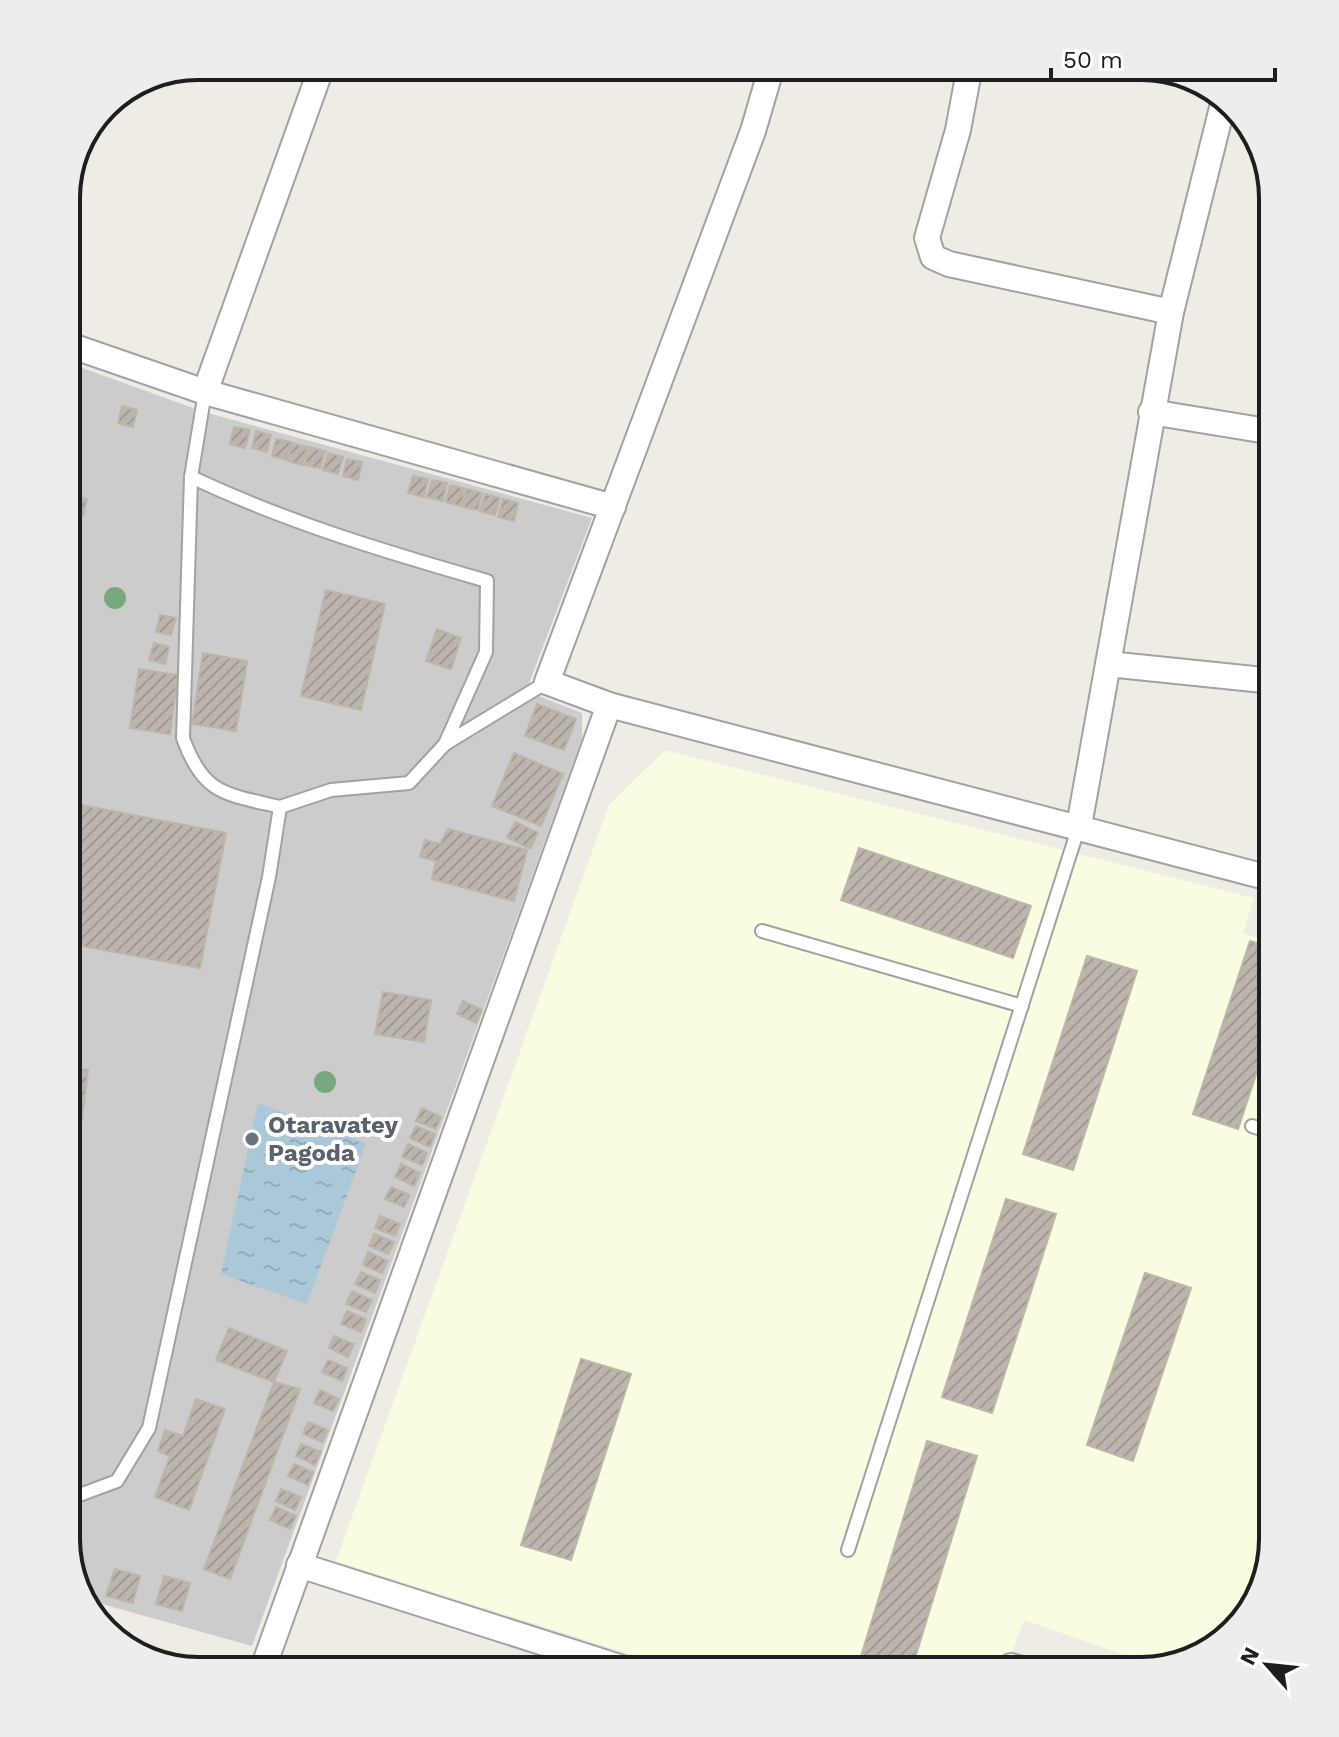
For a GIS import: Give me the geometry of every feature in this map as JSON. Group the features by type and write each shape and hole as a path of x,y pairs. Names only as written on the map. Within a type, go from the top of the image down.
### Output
{"street":[{"path":"205,392 317,80"},
{"path":"768,80 753,131 547,682 609,705 1259,875"},
{"path":"967,80 958,130 927,238 933,257 949,264 1171,312"},
{"path":"1079,826 1151,412 1171,312 1221,112"},
{"path":"80,349 205,392 613,507"},
{"path":"1151,412 1259,430"},
{"path":"1108,664 1259,680"},
{"path":"267,1657 609,705"},
{"path":"299,1565 588,1657"}],"lane":[{"path":"205,392 191,477 183,738 193,768 227,794 280,807 331,790 409,783 445,744 547,682"},
{"path":"191,477 268,513 487,581 486,652 445,744"},
{"path":"80,1495 117,1481 149,1428 269,877 280,807"},
{"path":"848,1550 1079,826"},
{"path":"762,931 1022,1006"},
{"path":"1252,1126 1259,1128"}],"shaded area":[{"name":"Otaravatey Pagoda","path":"80,367 204,412 592,518 526,691 582,713 582,739 252,1646 99,1603 82,1562"},
{"path":"665,750 1254,898 1243,933 1259,938 1259,1539 1255,1570 1243,1598 1230,1617 1207,1637 1172,1653 1131,1657 1024,1620 1010,1657 640,1657 336,1561 609,805"}],"water":[{"path":"258,1103 366,1143 307,1304 221,1274"}],"building":[{"path":"122,406 137,410 133,427 118,423"},
{"path":"234,427 250,430 245,448 230,444"},
{"path":"256,431 271,435 267,452 252,448"},
{"path":"276,439 291,442 287,460 272,456"},
{"path":"292,443 307,447 303,465 288,461"},
{"path":"309,447 325,451 320,468 305,465"},
{"path":"328,453 343,457 338,474 323,470"},
{"path":"347,459 362,462 358,480 343,476"},
{"path":"413,476 428,479 424,497 408,493"},
{"path":"432,480 447,483 443,501 427,497"},
{"path":"450,485 466,489 461,506 446,502"},
{"path":"467,489 482,493 478,510 463,507"},
{"path":"485,494 500,498 495,515 480,511"},
{"path":"80,497 87,499 83,516 80,515"},
{"path":"503,499 518,503 514,521 498,517"},
{"path":"326,590 385,604 361,710 301,696"},
{"path":"160,615 176,618 171,635 156,632"},
{"path":"437,629 461,638 451,669 426,661"},
{"path":"154,643 169,647 165,664 149,660"},
{"path":"203,653 247,661 236,731 192,724"},
{"path":"139,669 178,675 170,734 130,728"},
{"path":"537,704 576,719 564,750 525,736"},
{"path":"514,753 563,774 541,826 492,806"},
{"path":"80,805 226,833 200,968 80,946"},
{"path":"515,822 538,833 530,849 507,837"},
{"path":"448,829 527,850 514,901 432,879 436,861 420,857 425,840 440,844"},
{"path":"859,848 1031,906 1013,958 841,900"},
{"path":"1250,941 1259,944 1259,1065 1238,1129 1193,1114"},
{"path":"1087,956 1137,971 1073,1170 1023,1154"},
{"path":"383,992 431,1000 424,1042 375,1034"},
{"path":"463,1001 482,1010 476,1023 457,1014"},
{"path":"80,1069 88,1070 80,1126"},
{"path":"422,1108 441,1117 436,1129 416,1121"},
{"path":"416,1126 435,1134 430,1147 410,1138"},
{"path":"408,1144 427,1153 422,1165 402,1157"},
{"path":"401,1164 420,1173 414,1186 395,1177"},
{"path":"391,1187 410,1195 404,1207 385,1199"},
{"path":"1006,1199 1056,1214 992,1413 942,1397"},
{"path":"380,1216 400,1224 395,1236 375,1228"},
{"path":"374,1234 394,1242 388,1254 369,1246"},
{"path":"368,1252 388,1261 382,1273 363,1265"},
{"path":"361,1272 380,1280 375,1293 355,1284"},
{"path":"1145,1273 1191,1288 1133,1461 1087,1445"},
{"path":"352,1291 372,1300 366,1312 346,1304"},
{"path":"347,1311 366,1319 361,1332 341,1324"},
{"path":"229,1328 287,1351 274,1382 216,1360"},
{"path":"334,1336 354,1344 348,1357 329,1348"},
{"path":"581,1359 631,1374 571,1560 521,1545"},
{"path":"328,1360 347,1368 342,1381 322,1372"},
{"path":"274,1382 300,1389 230,1579 204,1569"},
{"path":"320,1390 339,1399 333,1411 314,1403"},
{"path":"196,1399 225,1409 189,1510 155,1497 170,1456 158,1451 165,1430 183,1436"},
{"path":"308,1422 328,1430 322,1442 303,1434"},
{"path":"927,1441 977,1456 915,1657 861,1657"},
{"path":"301,1444 321,1452 315,1465 296,1456"},
{"path":"294,1464 313,1472 308,1485 288,1476"},
{"path":"281,1489 301,1497 295,1510 276,1501"},
{"path":"276,1507 296,1516 290,1529 270,1520"},
{"path":"115,1569 140,1576 133,1603 106,1596"},
{"path":"164,1576 190,1583 182,1611 156,1604"}],"place":[{"name":"Otaravatey Pagoda","path":"252,1139"}]}
